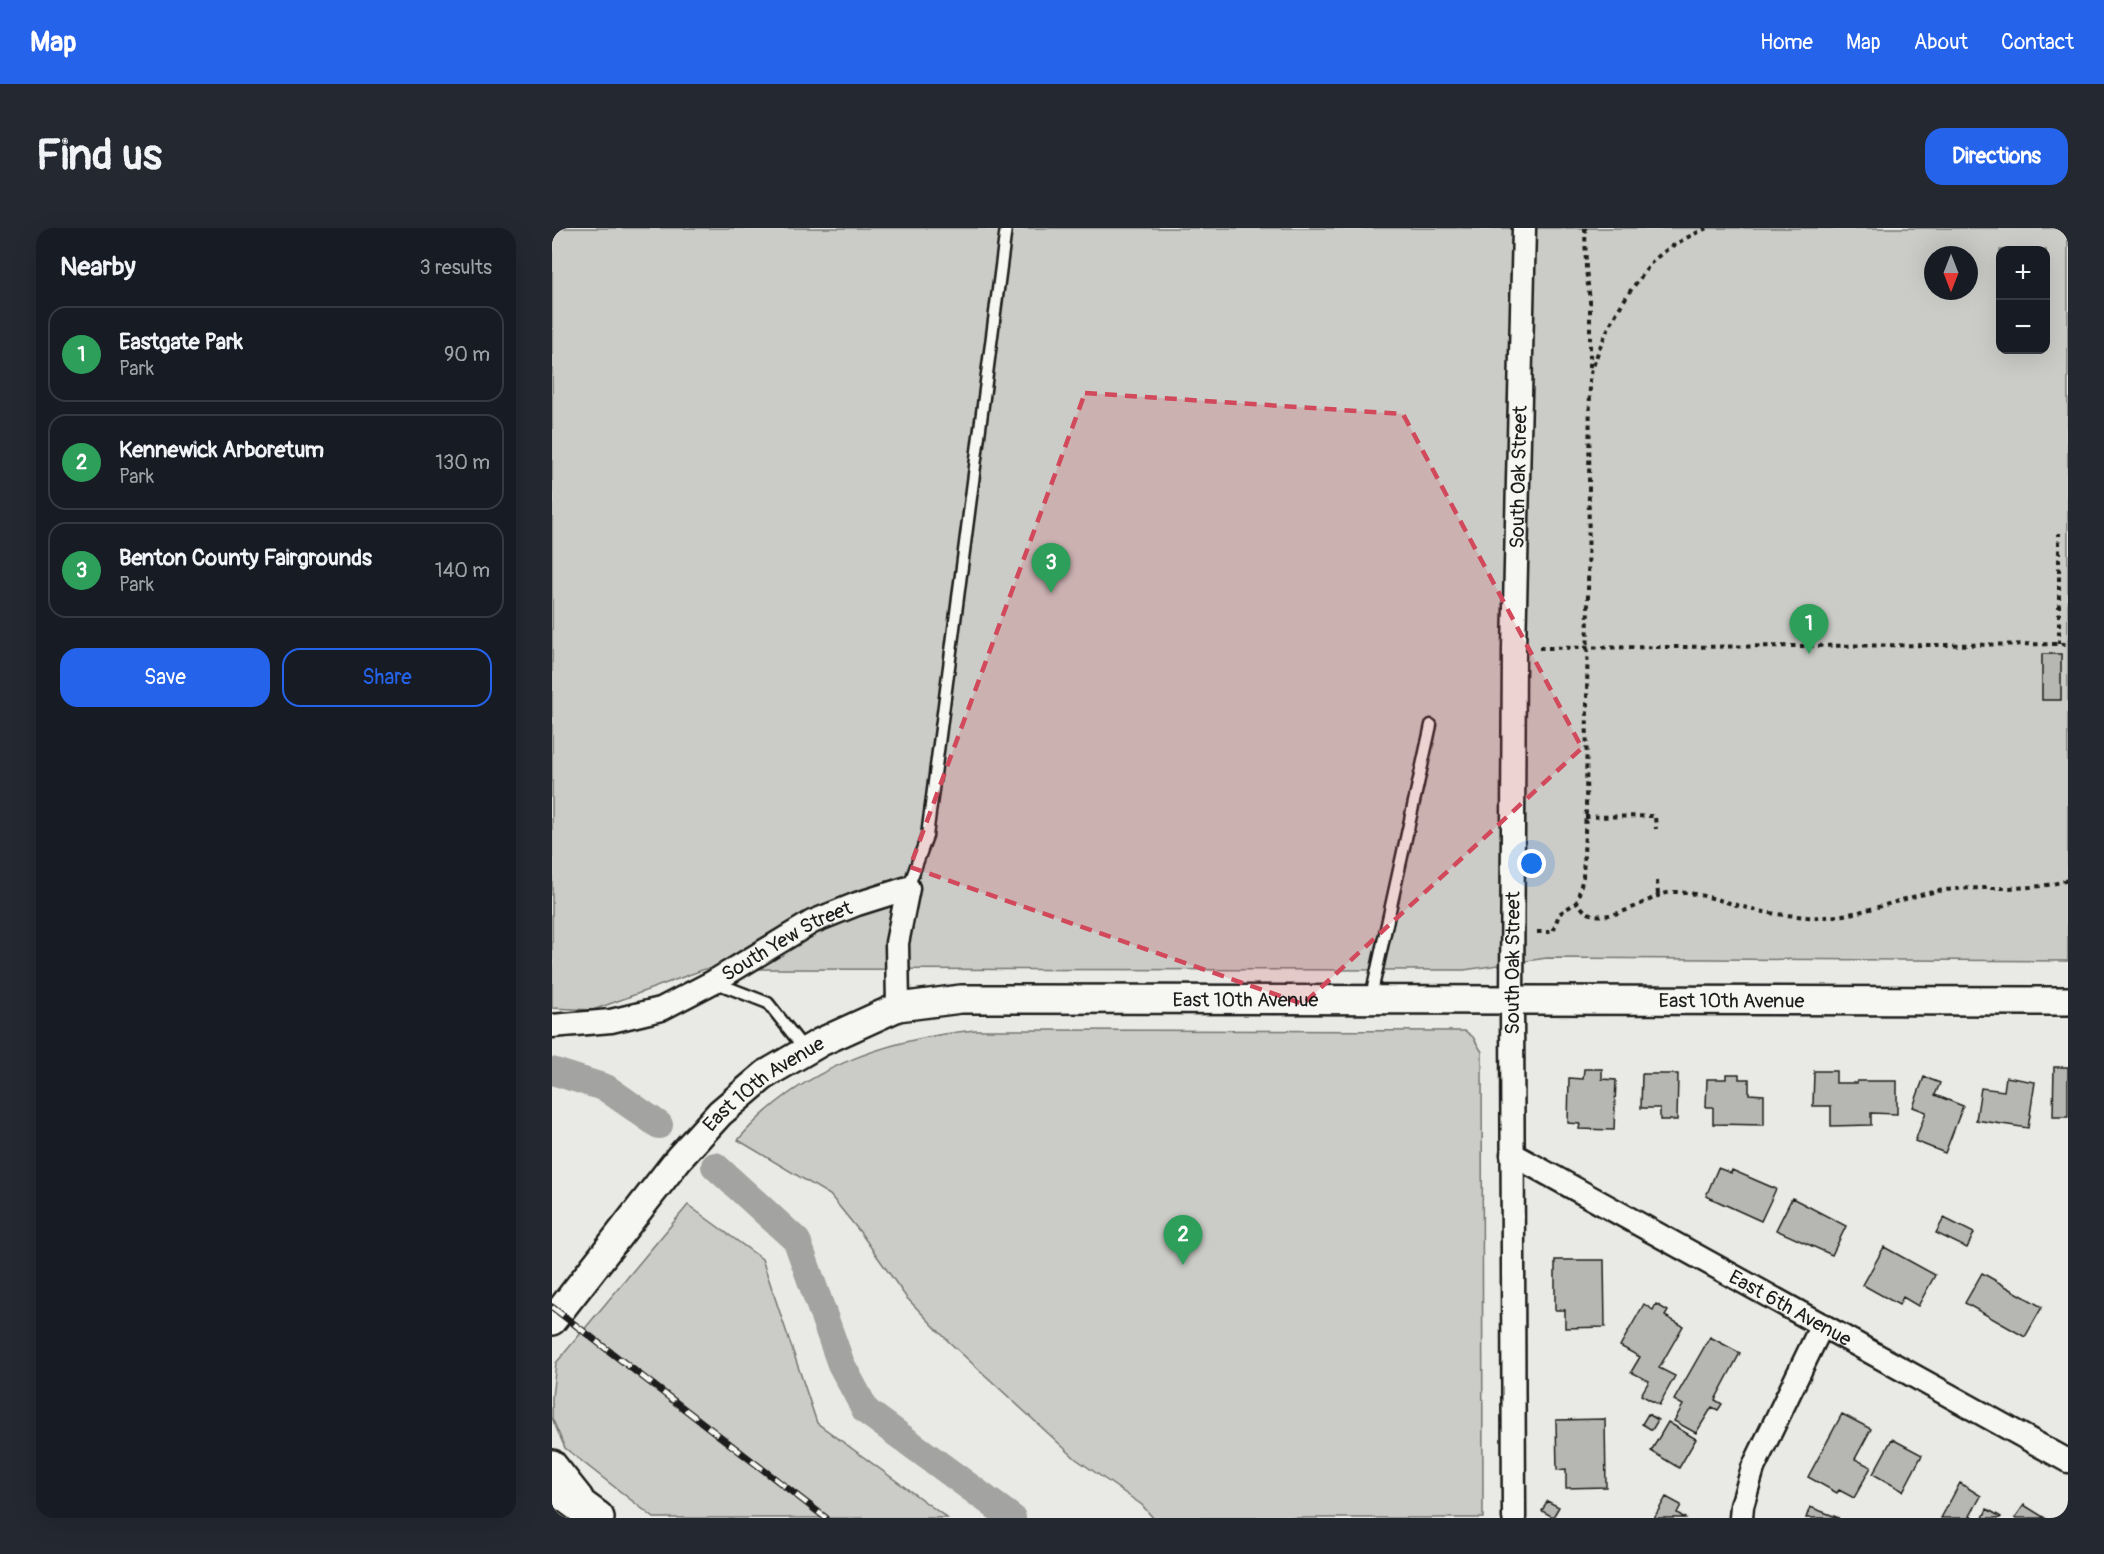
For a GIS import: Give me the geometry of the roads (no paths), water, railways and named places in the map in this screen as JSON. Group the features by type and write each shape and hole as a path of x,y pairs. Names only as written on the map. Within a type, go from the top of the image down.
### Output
{"main road":[{"path":"552,1485 594,1516"}],"street":[{"name":"South Oak Street","path":"1514,1518 1512,931 1514,649 1524,228"},
{"name":"South Yew Street","path":"552,1026 611,1021 661,1009 713,982 812,922 857,904 908,888"},
{"path":"898,1007 897,944 908,888"},
{"name":"East 10th Avenue","path":"552,1321 679,1158 720,1113 766,1074 806,1051 898,1007 961,999 1512,1002 2068,1001"},
{"name":"East 6th Avenue","path":"1512,1154 2068,1461"},
{"path":"1741,1518 1742,1506 1753,1468 1822,1325"},
{"path":"552,1464 594,1516"}],"lane":[{"path":"908,888 927,836 1006,228"},
{"path":"1370,1001 1431,725"},
{"path":"713,982 768,1003 806,1051"}],"waterway":[{"path":"552,1071 606,1088 659,1125"},
{"path":"715,1166 797,1241 841,1364 866,1411 1012,1518"}],"railway":[{"path":"552,1307 826,1518"}],"place":[{"name":"Benton County Fairgrounds","path":"1051,593"},
{"name":"Eastgate Park","path":"1809,654"},
{"name":"Kennewick Arboretum","path":"1183,1265"}]}
